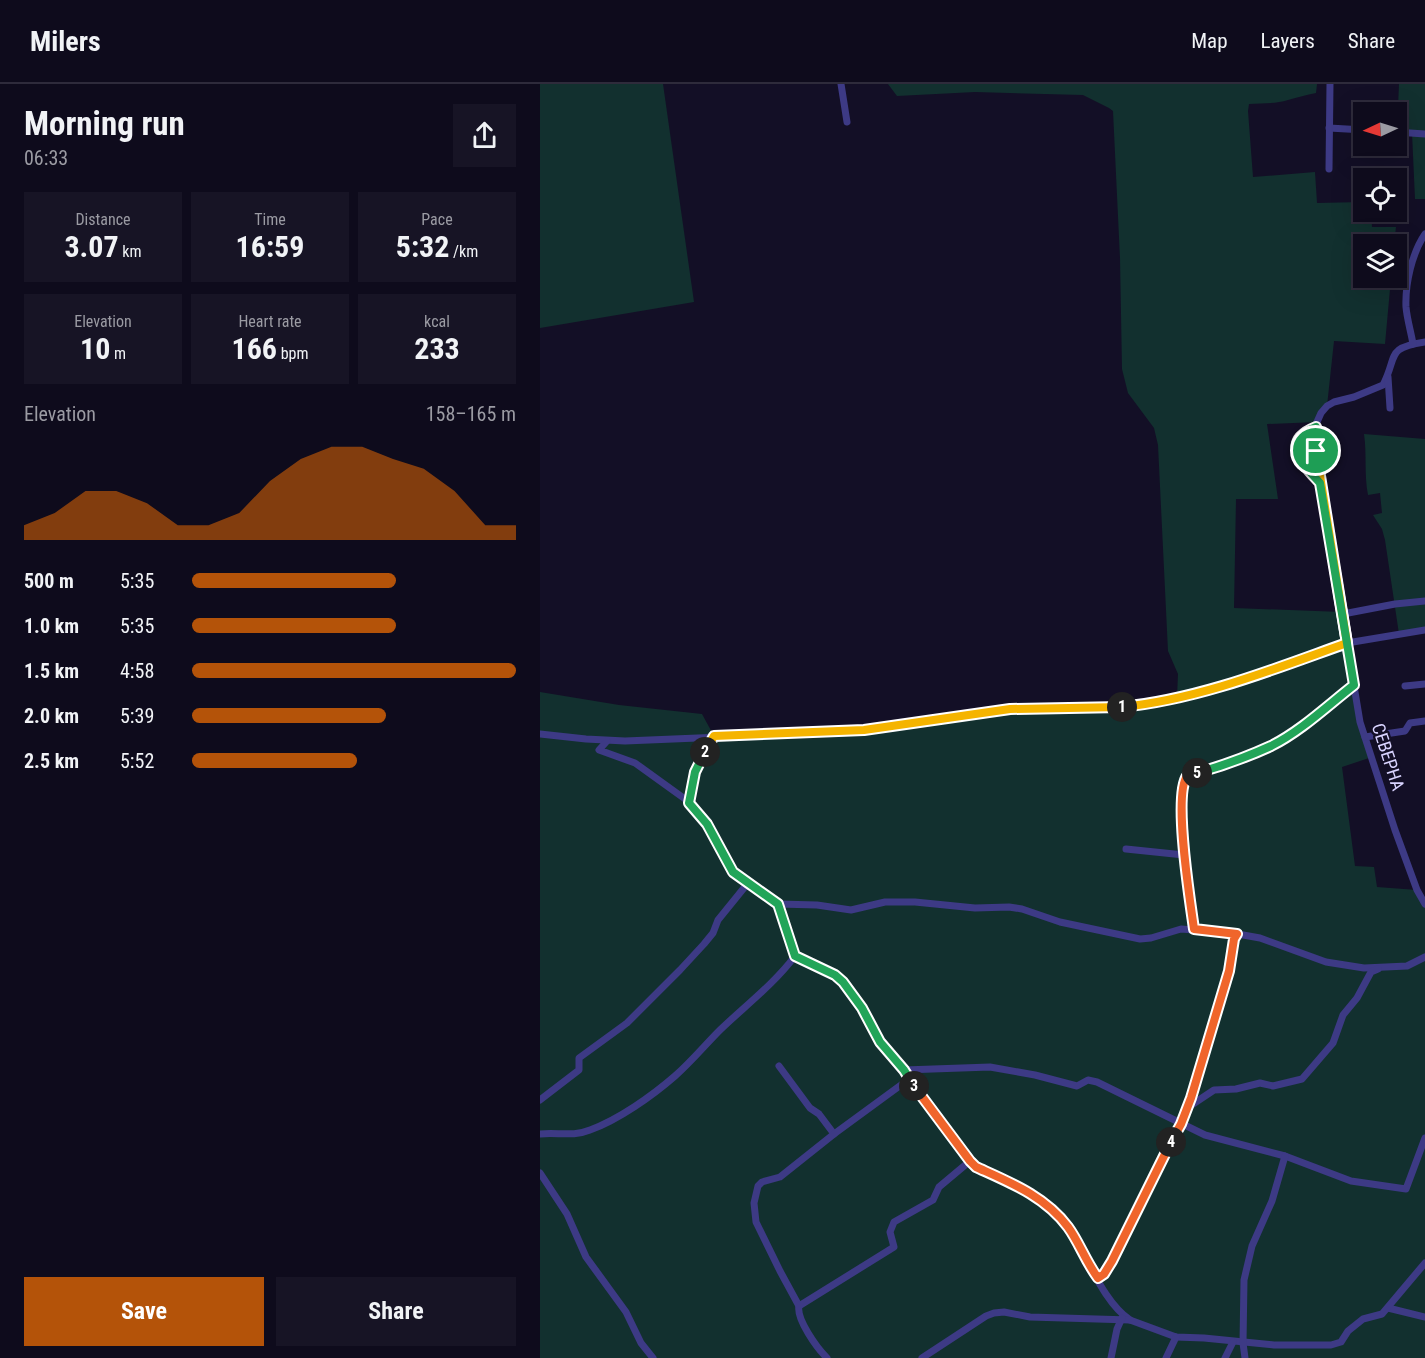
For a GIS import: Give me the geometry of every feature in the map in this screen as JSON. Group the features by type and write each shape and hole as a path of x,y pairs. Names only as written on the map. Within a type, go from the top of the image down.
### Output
{"street":[{"path":"841,84 847,122"},
{"path":"1329,169 1330,84"},
{"path":"1329,128 1353,129"},
{"path":"1407,133 1425,134"},
{"path":"1413,344 1406,304 1409,277 1420,241 1425,234"},
{"path":"1320,483 1296,454 1296,445 1301,436 1316,427 1321,412 1327,406 1376,390 1383,385 1388,377 1395,352 1413,344 1425,342"},
{"path":"1388,377 1390,408"},
{"name":"СЕВЕРНА","path":"1316,427 1320,483 1360,722 1395,830 1417,890 1425,904"},
{"path":"1343,614 1425,601"},
{"path":"540,734 607,741 864,730 1017,709 1105,708 1139,705 1177,698 1233,682 1347,643 1425,630"},
{"path":"1405,686 1425,684"},
{"path":"1194,929 1184,855 1184,780 1187,776 1272,745 1299,729 1354,685"},
{"path":"1365,737 1405,731 1410,723 1425,721"},
{"path":"687,801 695,772 714,736"},
{"path":"607,741 599,750 635,763 687,801 707,824 733,872 778,904 795,956 835,975 843,982 862,1008 880,1042 904,1070 976,1167 1029,1192 1068,1227 1082,1255 1125,1319"},
{"path":"1126,849 1184,855"},
{"path":"540,1100 579,1070 579,1059 627,1023 695,954 713,933 718,920 748,883"},
{"path":"778,904 796,903 851,910 885,902 905,902 975,908 1022,909 1060,922 1140,939 1181,929 1237,934 1260,938 1335,964 1364,968 1407,966 1425,957"},
{"path":"1098,1278 1104,1274 1112,1261 1181,1124 1227,979 1234,939 1237,934"},
{"path":"540,1134 575,1135 589,1131 651,1095 676,1075 720,1030 772,983 795,956"},
{"path":"1186,1108 1214,1090 1236,1089 1260,1083 1273,1086 1302,1079 1333,1043 1344,1015 1357,998 1371,972 1380,967"},
{"path":"779,1066 810,1108 819,1114 834,1134"},
{"path":"904,1070 990,1067 1077,1086 1088,1080 1097,1082 1181,1124 1222,1140 1285,1156 1351,1181 1406,1189 1425,1138"},
{"path":"827,1358 819,1350 799,1315 799,1306 756,1222 754,1203 758,1186 762,1182 780,1177 908,1078"},
{"path":"1245,1358 1243,1343 1244,1280 1252,1246 1272,1201 1285,1156"},
{"path":"799,1306 803,1301 894,1247 890,1232 894,1222 933,1200 939,1187 970,1161"},
{"path":"540,1173 567,1214 586,1257 626,1312 641,1343 653,1358"},
{"path":"922,1358 964,1329 994,1313 1125,1319 1176,1337 1274,1345 1331,1344 1341,1342 1348,1331 1364,1319 1382,1314 1425,1263"},
{"path":"1388,1308 1425,1317"},
{"path":"1111,1358 1117,1329 1125,1319"},
{"path":"1166,1358 1176,1337"},
{"path":"1225,1358 1233,1342"}],"green space":[{"path":"540,84 663,84 694,302 540,328"},
{"path":"888,84 1317,84 1316,93 1279,102 1249,104 1253,177 1315,172 1317,203 1353,202 1353,222 1372,222 1372,227 1396,227 1395,234 1353,234 1353,288 1390,288 1385,344 1334,341 1327,406 1317,422 1267,424 1278,499 1236,499 1234,608 1342,612 1360,722 1372,757 1342,767 1355,866 1374,867 1377,887 1417,890 1425,904 1425,1358 540,1358 540,692 619,705 702,714 714,736 839,732 1010,709 1115,708 1177,698 1178,674 1168,651 1158,445 1154,428 1128,393 1122,369 1120,258 1113,111 1083,95 975,92 897,96"},
{"path":"1399,84 1425,84 1425,199 1415,199 1412,133 1407,133 1407,102 1398,102"},
{"path":"1364,434 1425,439 1425,630 1399,634 1385,540 1382,529 1373,515 1382,513 1380,493 1368,495"}],"route":[{"path":"1316,451 1316,427 1301,436 1296,445 1296,454 1320,483 1342,608 1354,685 1299,729 1272,745 1187,776 1184,780 1182,842 1194,929 1237,934 1211,1033 1181,1124 1112,1261 1104,1274 1098,1278 1082,1255 1068,1227 1057,1215 1018,1185 976,1167 970,1161 904,1070 880,1042 862,1008 843,982 835,975 795,956 778,904 733,872 707,824 689,803 692,783 695,772 714,736 864,730 1010,709 1115,708 1139,705 1205,691 1347,643 1320,483 1316,451"}]}
